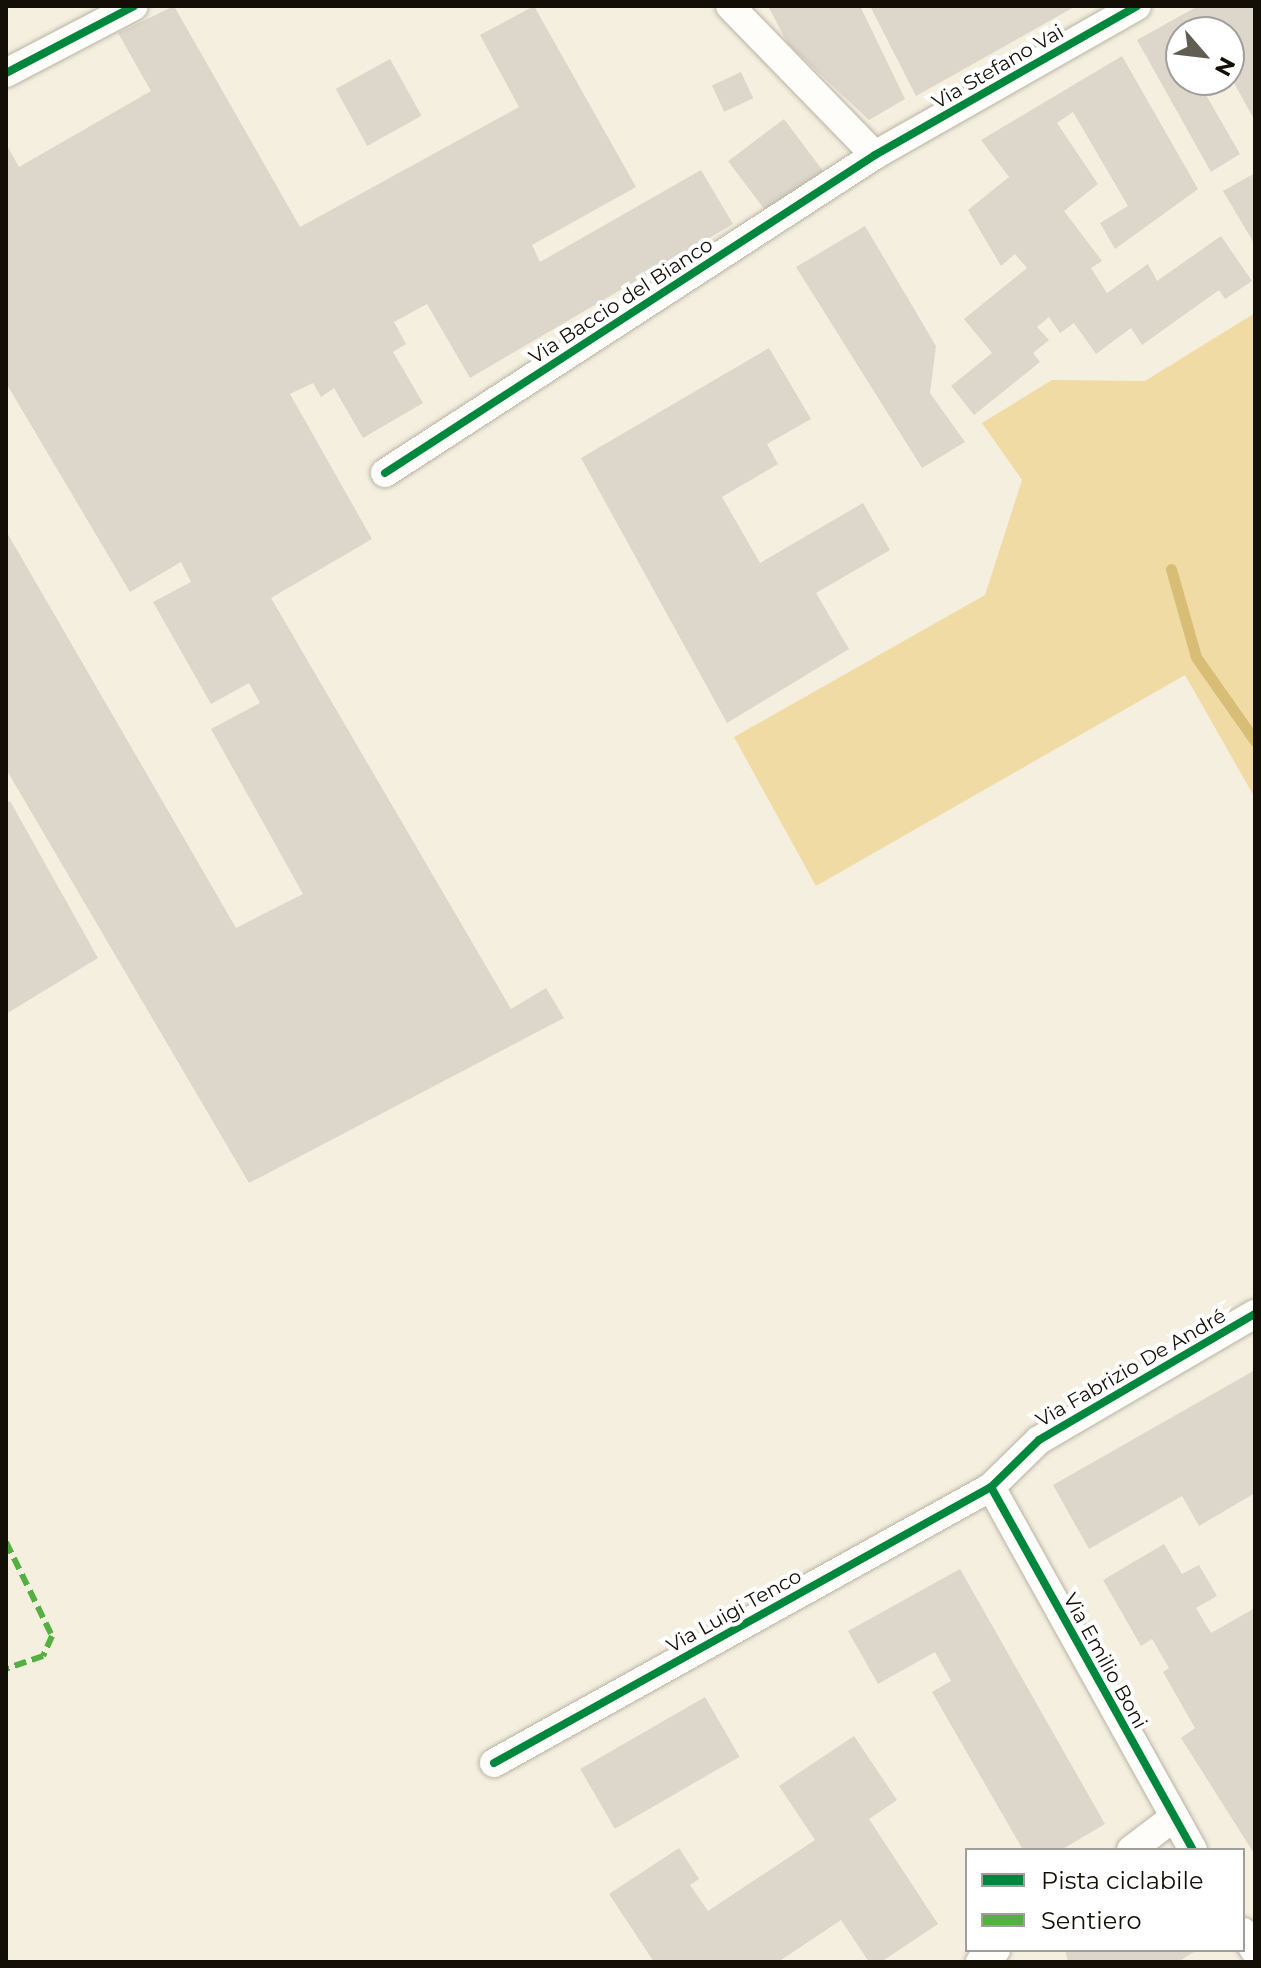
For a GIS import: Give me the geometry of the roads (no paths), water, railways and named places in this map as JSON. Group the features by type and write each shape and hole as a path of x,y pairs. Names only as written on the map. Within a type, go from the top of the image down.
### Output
{"street":[{"path":"6,73 134,6"},
{"path":"730,6 875,155"},
{"name":"Via Stefano Vai","path":"875,155 1137,6"},
{"name":"Via Baccio del Bianco","path":"385,473 875,155"},
{"name":"Via Fabrizio De André","path":"991,1487 1039,1440 1255,1314"},
{"name":"Via Luigi Tenco","path":"494,1763 991,1487"},
{"name":"Via Emilio Boni","path":"991,1487 1192,1848"},
{"path":"1134,1848 1173,1818"}],"waterway":[{"path":"1171,569 1196,657 1255,741"}]}
